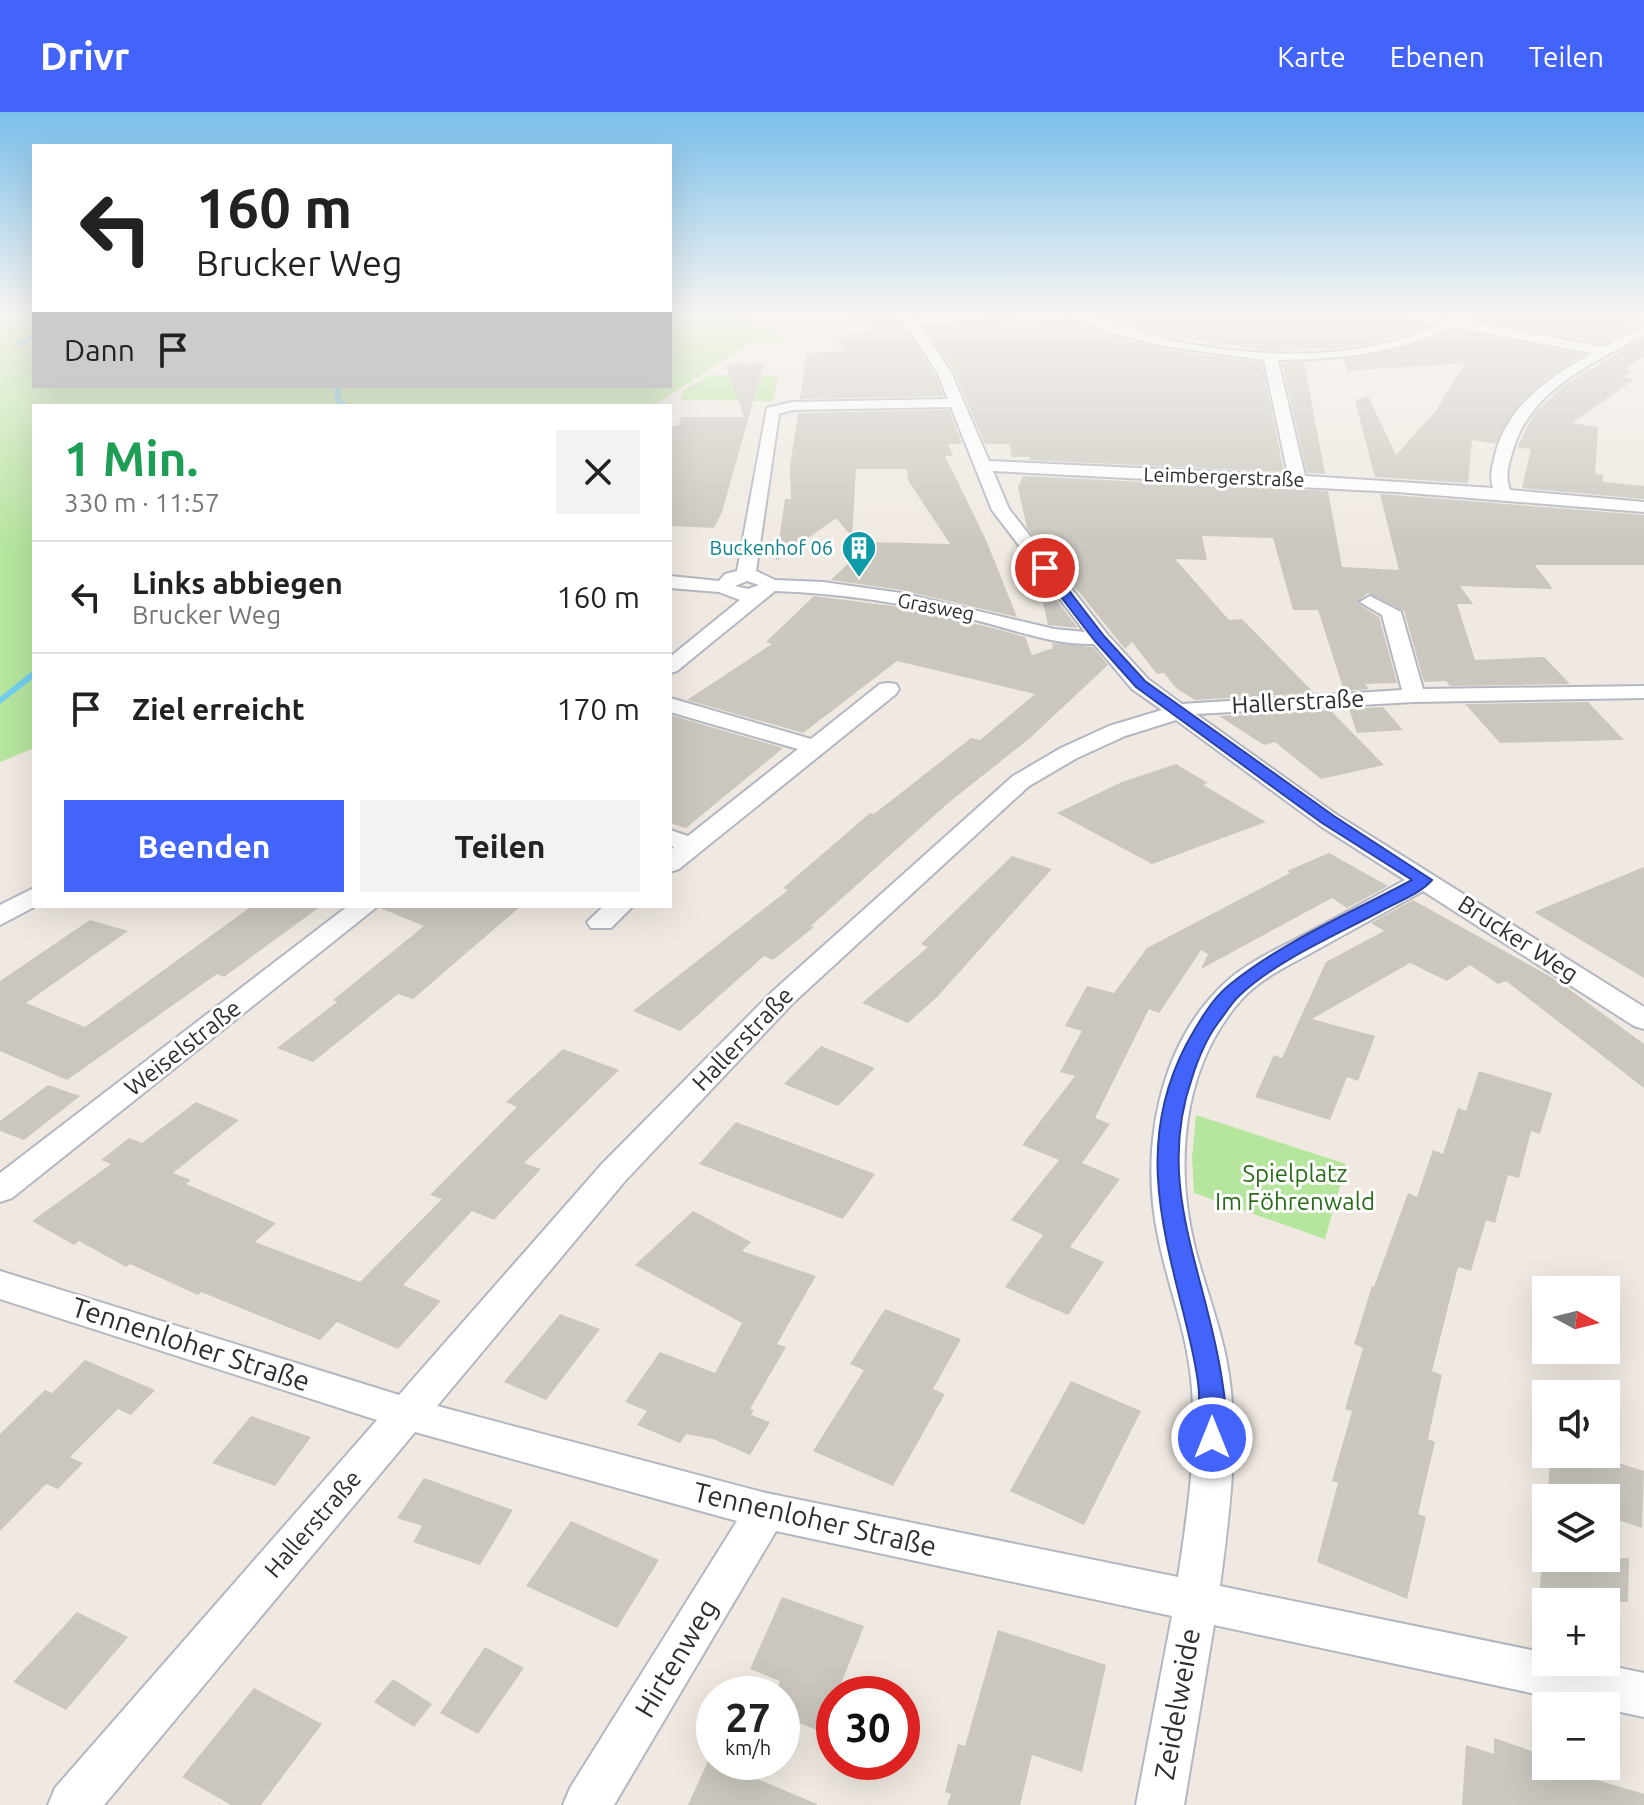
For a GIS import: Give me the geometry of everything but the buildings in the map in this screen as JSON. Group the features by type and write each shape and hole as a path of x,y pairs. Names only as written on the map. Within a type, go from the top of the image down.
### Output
{"street":[{"path":"951,391 984,466"},
{"path":"1278,391 1297,478"},
{"path":"1503,492 1498,483 1502,451 1521,415 1544,391"},
{"path":"724,587 732,578 746,576 772,411 792,406 956,403"},
{"name":"Leimbergerstraße","path":"984,466 1297,478 1503,492 1644,507"},
{"name":"Brucker Weg","path":"984,466 1001,510 1100,638 1140,684 1328,820 1644,1020"},
{"name":"Grasweg","path":"746,576 760,577 765,589"},
{"name":"Grasweg","path":"672,582 724,587 737,594 765,589 877,595 974,614 1076,640 1100,638"},
{"path":"672,665 765,589"},
{"path":"1370,602 1391,612 1414,696"},
{"path":"672,860 681,841 814,747 888,689"},
{"name":"Hallerstraße","path":"72,1805 613,1173 783,997 1021,781 1069,753 1117,731 1193,708 1414,696 1644,692"},
{"path":"672,706 814,747"},
{"name":"Zeidelweide","path":"1160,1805 1194,1603 1212,1461 1212,1394 1201,1327 1175,1234 1167,1189 1168,1132 1173,1101 1187,1061 1206,1026 1232,991 1267,966 1424,880"},
{"path":"0,917 32,897"},
{"name":"Weiselstraße","path":"0,1190 362,908"},
{"name":"Tennenloher Straße","path":"0,1285 407,1414 766,1511 1644,1695"},
{"name":"Hirtenweg","path":"587,1805 766,1511"}],"green space":[{"path":"0,391 677,391 657,404 32,404 32,749 0,762"},
{"path":"684,391 775,391 773,401 680,400"},
{"name":"Spielplatz Im Föhrenwald","path":"1196,1115 1346,1164 1325,1239 1194,1193 1192,1158"}],"waterway":[{"path":"338,391 337,400 345,404"},
{"path":"0,701 32,676"}],"place":[{"name":"Buckenhof 06","path":"859,579"}],"route":[{"path":"1045,568 1140,684 1328,820 1424,880 1267,966 1232,991 1206,1026 1187,1061 1173,1101 1168,1132 1167,1189 1175,1234 1207,1359 1212,1394 1212,1438"}]}
